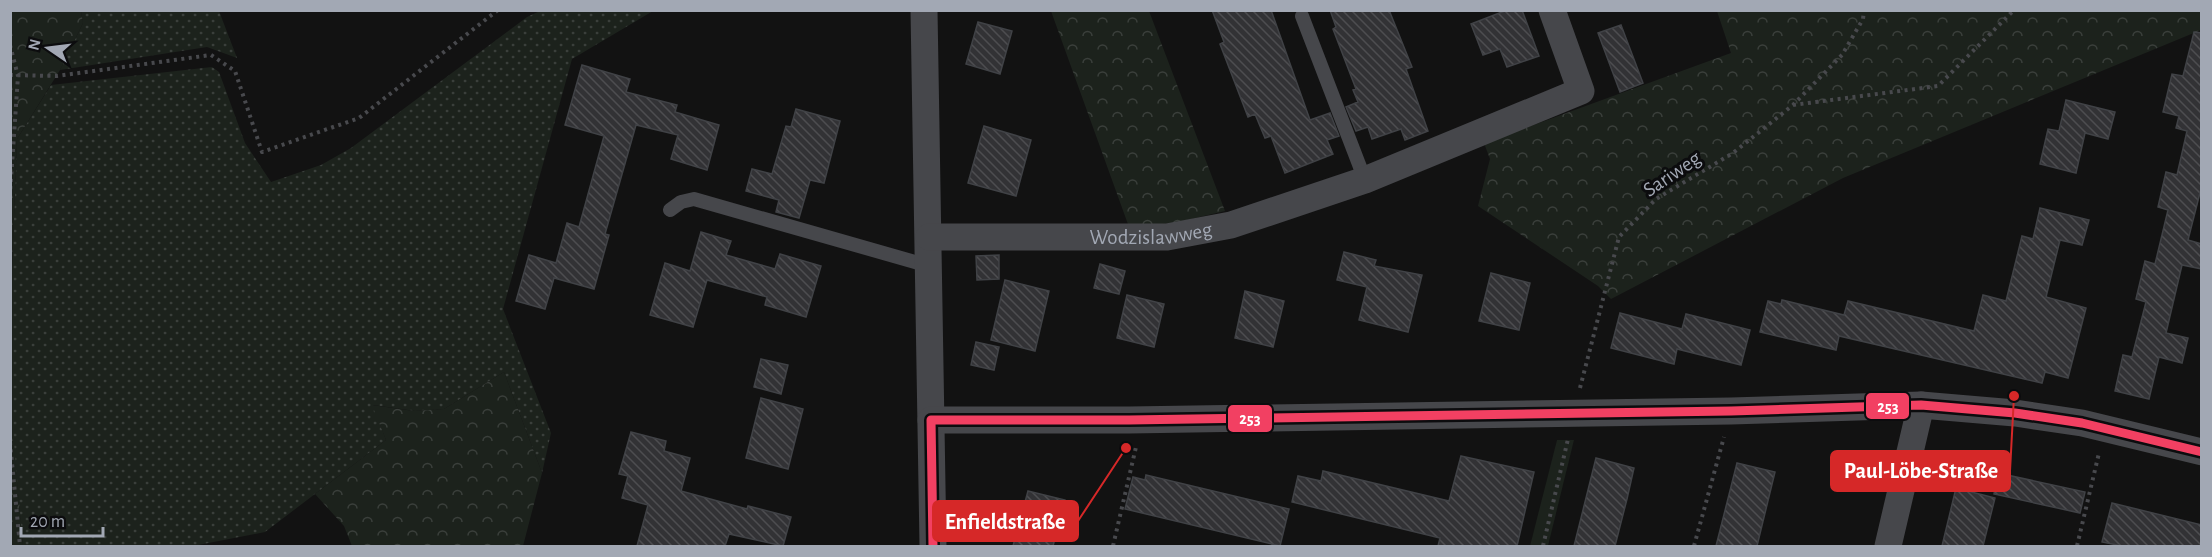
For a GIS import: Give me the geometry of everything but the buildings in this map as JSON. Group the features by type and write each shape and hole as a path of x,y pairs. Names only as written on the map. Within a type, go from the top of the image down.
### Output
{"street":[{"path":"924,10 933,546"},
{"name":"Wodzislawweg","path":"929,237 1167,237 1231,225 1365,180 1581,91 1552,10"},
{"path":"931,420 1142,420 1574,411 1731,411 1921,405 2015,413 2105,429 2202,452"},
{"path":"1888,546 1921,405"}],"lane":[{"path":"1302,16 1365,180"},
{"path":"670,210 681,202 694,199 929,266"}],"path":[{"path":"10,75 57,76 211,55 235,71 262,152 359,118 498,10"},
{"name":"Sariweg","path":"1543,546 1574,411 1619,237 1656,199 1733,153 1792,105 1842,55 1863,19 1864,10"},
{"path":"1792,105 1938,87 2014,10"},
{"path":"10,45 18,76 10,194"},
{"path":"1694,546 1731,411"},
{"path":"1113,546 1142,420"},
{"path":"2077,546 2105,429"},
{"path":"10,442 20,546"}],"green space":[{"path":"11,10 81,11 83,23 60,70 17,139 11,294"},
{"path":"81,11 219,11 237,58 207,47 60,70 83,23"},
{"path":"540,11 653,11 572,59 503,309 551,433 542,473 504,372 444,409 415,411 373,405 386,440 265,532 193,546 23,546 10,408 11,294 17,139 51,85 212,67 219,72 245,143 271,182 321,165 351,148 527,17"},
{"path":"1051,11 1149,11 1225,211 1174,223 1129,227"},
{"path":"1717,11 2201,11 2201,30 1843,178 1611,299 1598,286 1478,206 1490,159 1484,143 1731,53"},
{"path":"504,372 542,473 523,546 352,546 344,526 315,494 386,440 372,405 414,411 444,409"},
{"path":"11,408 23,546 11,546"},
{"path":"1557,440 1574,440 1548,546 1530,546"}],"transit line":[{"name":"253","path":"931,420 1129,420 1731,411 1921,405 2015,413 2082,423 2202,452"},
{"name":"253","path":"931,420 933,546"}],"place":[{"name":"Paul-Löbe-Straße","path":"2014,396"},
{"name":"Enfieldstraße","path":"1126,448"}]}
